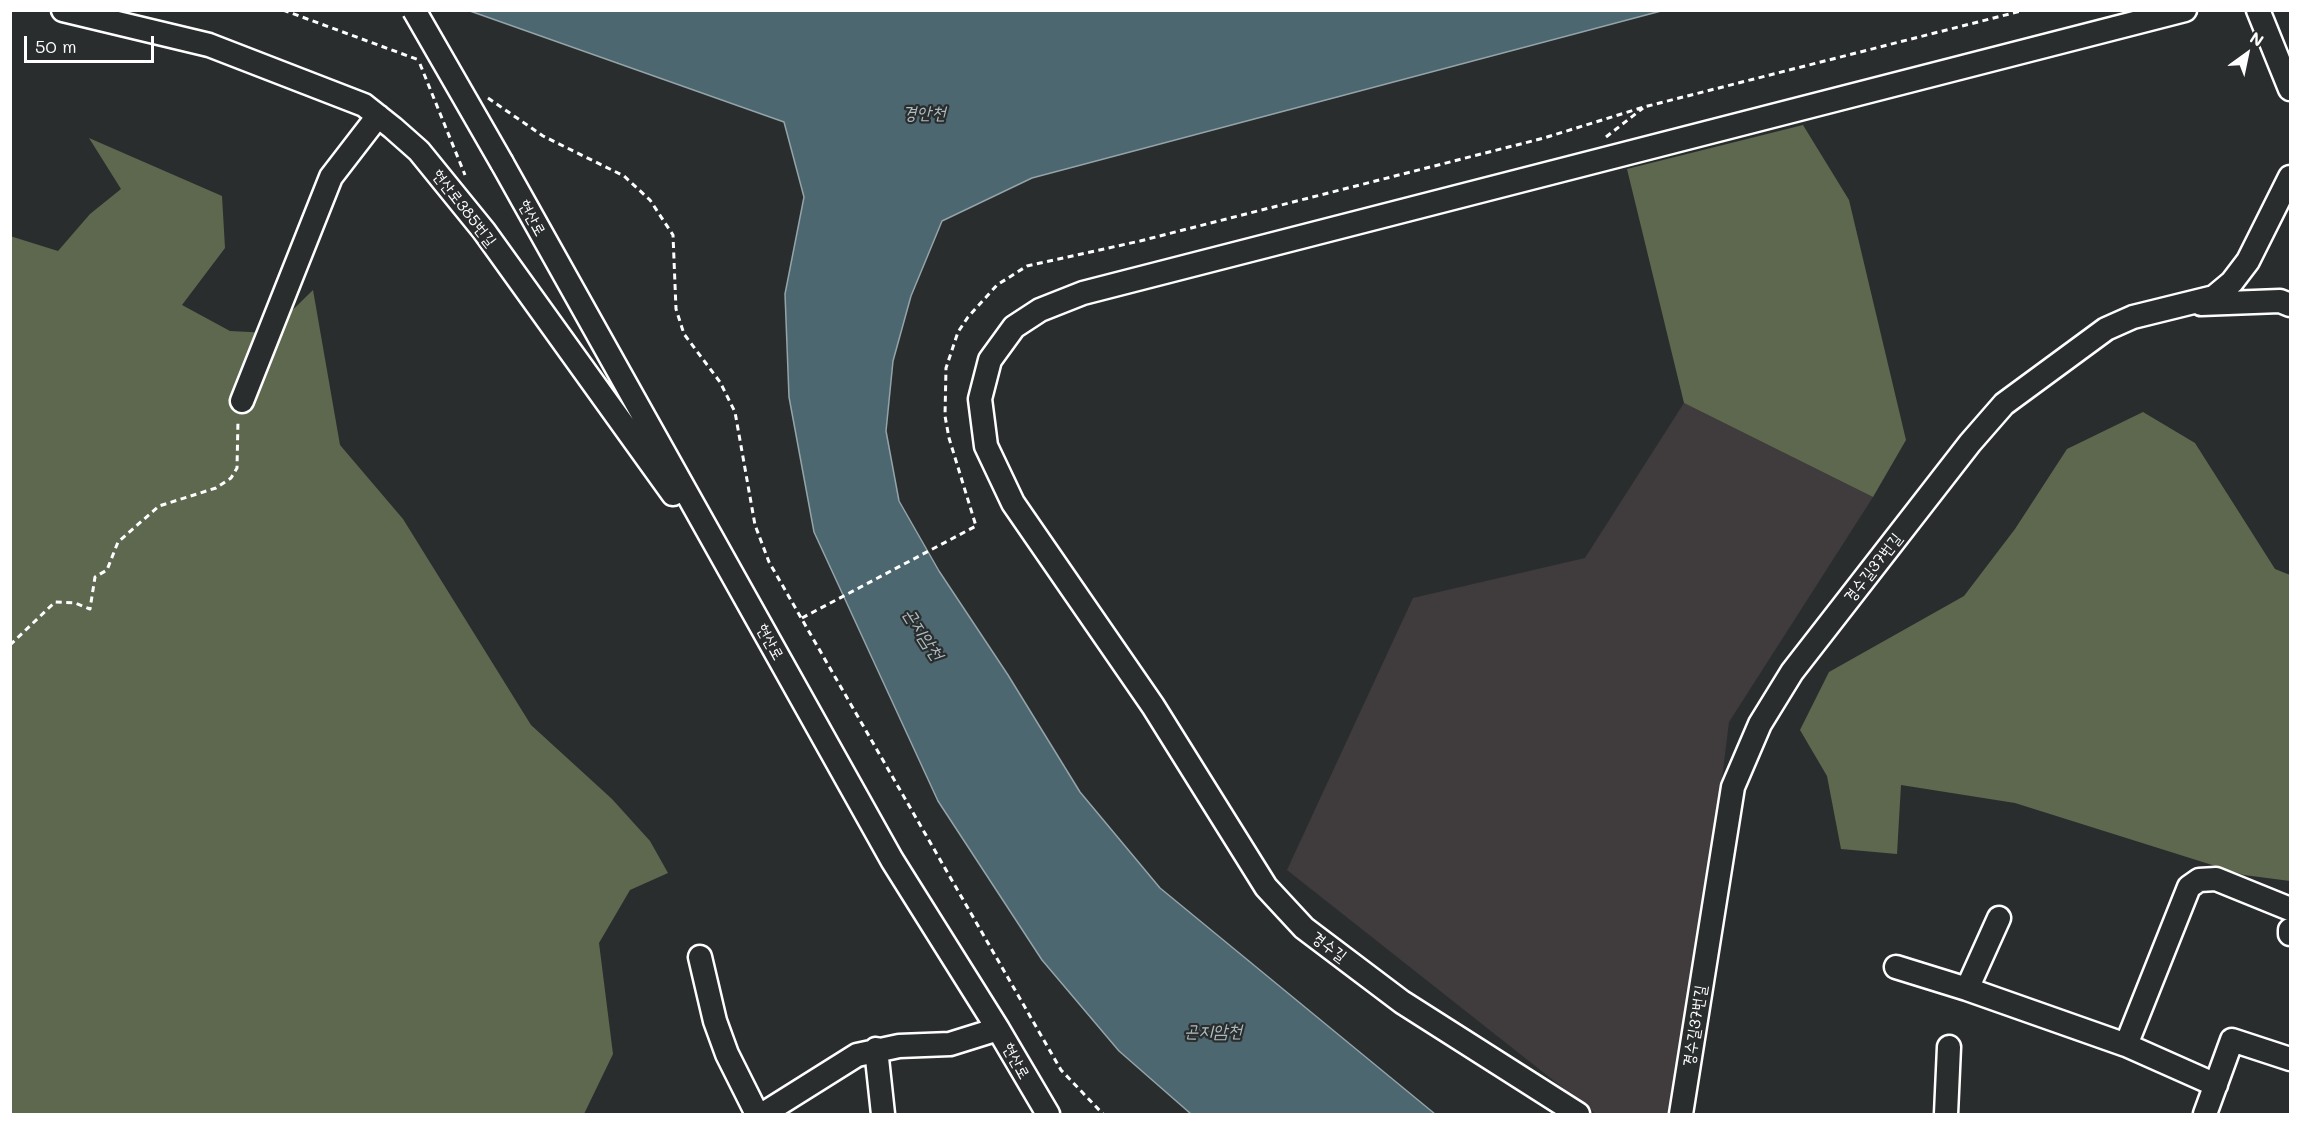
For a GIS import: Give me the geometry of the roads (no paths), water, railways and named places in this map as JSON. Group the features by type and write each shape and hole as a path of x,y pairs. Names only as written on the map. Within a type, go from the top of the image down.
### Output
{"street":[{"name":"현산로385번길","path":"63,10 209,45 364,105 378,116 419,151 484,231 557,336 735,580"},
{"name":"현산로","path":"414,10 892,860 999,1029 1048,1114"},
{"name":"경수길","path":"1578,1114 1401,1002 1304,928 1266,887 1153,706 1013,503 987,446 980,399 990,360 1014,327 1040,310 1083,293 2185,10"},
{"path":"2258,10 2290,89"},
{"path":"242,401 331,177 378,116"},
{"name":"경수길37번길","path":"1682,1114 1733,787 1760,724 1792,672 1970,443 2004,404 2106,329 2143,314 2193,304 2214,297 2232,282 2248,261 2290,177"},
{"path":"2193,304 2280,302 2290,305"},
{"path":"2126,1045 2189,888 2199,880 2216,879 2290,909"},
{"path":"1967,988 1999,918"},
{"path":"700,957 719,1032 757,1114"},
{"path":"1896,967 1967,988 2126,1045 2216,1085"},
{"path":"763,1114 857,1055 876,1049 950,1044 999,1029"},
{"path":"2205,1114 2232,1040 2290,1059"},
{"path":"1946,1114 1949,1047"},
{"path":"876,1049 883,1114"}],"water":[{"path":"470,11 1661,11 1032,178 942,221 911,296 893,361 886,431 899,501 939,571 1008,675 1080,792 1160,888 1435,1114 1191,1114 1119,1051 1042,960 938,801 814,532 789,397 785,294 804,197 784,122"}],"water label":[{"name":"경안천","path":"924,113"},
{"name":"곤지암천","path":"923,634"},
{"name":"곤지암천","path":"1213,1031"}]}
